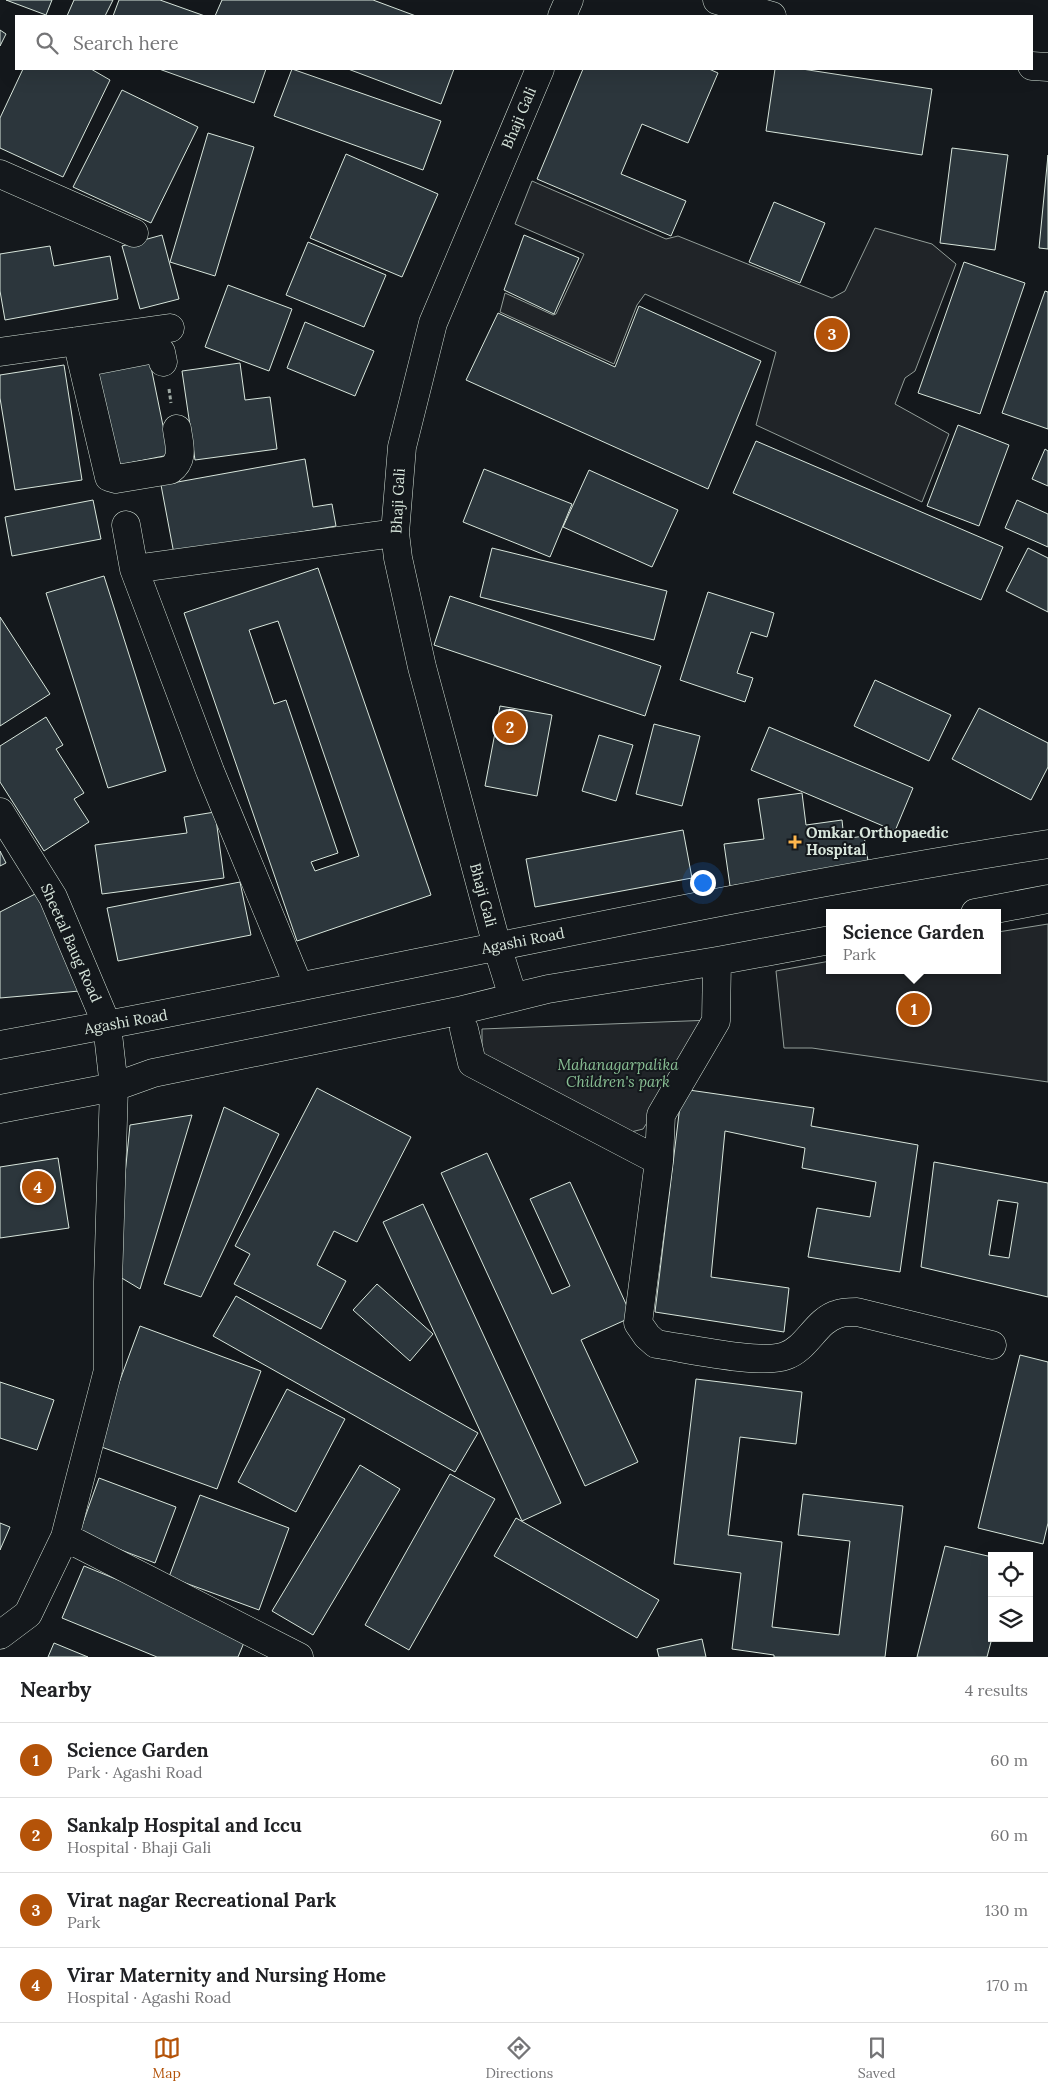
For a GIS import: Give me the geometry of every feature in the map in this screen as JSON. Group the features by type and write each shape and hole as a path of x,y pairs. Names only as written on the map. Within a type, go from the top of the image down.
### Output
{"street":[{"path":"562,15 569,0"},
{"path":"718,0 769,15"},
{"path":"1033,66 1048,67"},
{"name":"Bhaji Gali","path":"513,997 497,946 422,667 398,558 395,533 402,447 433,323 540,70"},
{"path":"0,174 134,233"},
{"path":"79,352 170,328"},
{"path":"0,352 79,352 154,349 161,352 163,362"},
{"path":"79,352 109,477 116,479 170,470 176,466 181,456 176,429"},
{"path":"126,526 134,570 210,771 299,987"},
{"path":"134,570 395,533"},
{"name":"Sheetal Baug Road","path":"0,812 53,896 107,1025 114,1087 108,1282 108,1370 65,1537 28,1614 0,1635"},
{"name":"Agashi Road","path":"0,1045 209,1006 497,946 946,860 1048,844"},
{"path":"996,909 1048,899"},
{"path":"0,1109 114,1087 153,1073 458,1011 548,988 717,961 826,941"},
{"path":"717,961 716,1021 661,1115 659,1161 638,1323 647,1336 656,1344 765,1360 785,1356 801,1347 827,1319 838,1314 857,1312 992,1345"},
{"path":"464,1029 472,1063 659,1161"},
{"path":"65,1537 299,1657"}],"path":[{"path":"163,362 176,429"}],"green space":[{"path":"532,181 666,239 678,236 832,298 845,291 875,228 932,244 956,264 915,371 905,378 895,404 949,434 922,502 756,425 776,352 645,294 637,305 614,364 500,312 505,293 553,315 556,314 584,254 515,224"},
{"path":"1048,924 1048,1082 812,1048 784,1048 776,971 826,962 826,974 1001,974 1001,932"},
{"name":"Mahanagarpalika Children's park","path":"712,1020 643,1129 623,1134 482,1056 482,1029"}],"building":[{"path":"6,0 52,0 46,15"},
{"path":"74,0 113,0 106,15 67,15"},
{"path":"119,0 160,0 202,15 113,15"},
{"path":"222,0 373,0 413,15 215,15"},
{"path":"0,30 6,34 0,46"},
{"path":"23,70 93,70 110,80 63,177 0,148 0,118"},
{"path":"162,70 266,70 254,103"},
{"path":"292,70 295,70 441,121 423,170 274,116"},
{"path":"351,70 454,70 441,104"},
{"path":"583,70 711,70 718,73 688,143 642,124 621,174 686,201 671,236 537,179"},
{"path":"775,70 808,70 932,89 922,155 766,131"},
{"path":"122,90 198,127 151,223 73,187"},
{"path":"208,133 254,147 215,276 170,262"},
{"path":"952,148 1008,155 995,250 940,243"},
{"path":"346,154 438,194 402,277 310,238"},
{"path":"1048,155 1048,249 1039,248"},
{"path":"774,202 825,223 800,283 749,262"},
{"path":"162,235 179,299 140,309 122,246"},
{"path":"524,235 579,258 554,314 504,290"},
{"path":"308,242 386,275 364,327 286,295"},
{"path":"50,246 54,266 110,256 118,299 5,320 0,291 0,254"},
{"path":"964,262 1025,283 980,414 918,393"},
{"path":"228,285 292,309 269,371 205,347"},
{"path":"1045,291 1048,292 1048,429 1002,413"},
{"path":"639,306 761,361 708,489 466,380 498,313 615,367"},
{"path":"305,322 374,351 355,396 287,368"},
{"path":"150,362 169,455 109,467 91,374"},
{"path":"240,363 245,400 270,397 277,449 195,460 182,371"},
{"path":"64,365 82,480 15,490 0,398 0,375"},
{"path":"958,425 1009,445 979,526 927,506"},
{"path":"756,441 1003,547 981,600 733,493"},
{"path":"1045,449 1048,451 1048,486 1032,479"},
{"path":"305,459 313,507 332,504 336,526 174,554 161,485"},
{"path":"484,469 572,504 550,557 463,522"},
{"path":"589,470 678,510 652,567 563,527"},
{"path":"93,500 101,539 12,556 5,517"},
{"path":"1017,500 1048,514 1048,547 1005,528"},
{"path":"492,548 667,591 654,640 480,597"},
{"path":"1028,548 1048,558 1048,612 1006,591"},
{"path":"318,568 431,895 297,941 184,613","holes":["278,621 359,856 315,871 311,862 338,853 286,700 274,704 249,630"]},
{"path":"104,576 166,771 108,788 46,593"},
{"path":"708,592 774,613 767,637 751,632 737,673 753,678 745,702 680,680"},
{"path":"450,596 661,666 645,716 434,645"},
{"path":"0,617 50,694 0,726"},
{"path":"875,680 951,715 929,761 854,726"},
{"path":"500,706 552,715 537,796 485,786"},
{"path":"979,708 1048,743 1048,767 1031,800 952,759"},
{"path":"46,717 63,745 56,749 84,793 74,799 89,822 44,851 0,782 0,746"},
{"path":"654,724 700,736 682,806 636,794"},
{"path":"769,727 913,788 895,831 751,770"},
{"path":"599,735 633,745 616,801 582,791"},
{"path":"802,793 806,825 842,820 844,839 864,836 869,867 730,886 724,844 764,839 758,799"},
{"path":"215,812 224,878 102,894 95,845 187,833 184,817"},
{"path":"683,830 692,878 535,907 526,859"},
{"path":"0,851 6,863 0,866"},
{"path":"240,882 251,935 118,961 107,908"},
{"path":"37,893 91,990 0,998 0,912"},
{"path":"317,1088 411,1137 357,1242 334,1231 317,1265 346,1281 321,1329 234,1284 250,1254 235,1246"},
{"path":"682,1089 814,1108 811,1126 918,1145 900,1272 808,1257 817,1208 870,1217 876,1182 802,1168 805,1148 725,1131 711,1277 789,1288 784,1332 655,1312"},
{"path":"224,1107 279,1134 201,1297 164,1284"},
{"path":"192,1115 140,1289 115,1274 130,1125"},
{"path":"487,1153 552,1294 570,1286 530,1199 570,1182 632,1317 581,1340 638,1462 585,1486 441,1173"},
{"path":"58,1158 69,1228 0,1238 0,1167"},
{"path":"934,1162 1048,1183 1048,1297 921,1267","holes":["998,1200 1018,1203 1009,1258 989,1255"]},
{"path":"423,1204 561,1503 522,1521 383,1222"},
{"path":"377,1284 433,1334 410,1361 353,1310"},
{"path":"236,1296 478,1433 455,1472 213,1336"},
{"path":"140,1326 261,1371 217,1489 96,1445"},
{"path":"1020,1355 1048,1362 1048,1523 1043,1544 978,1528"},
{"path":"696,1379 802,1392 796,1444 740,1437 728,1535 782,1542 772,1627 839,1635 850,1541 798,1535 803,1494 903,1506 885,1657 774,1657 774,1655 732,1649 741,1573 674,1564"},
{"path":"0,1382 54,1400 37,1450 0,1438"},
{"path":"287,1389 345,1419 296,1512 238,1482"},
{"path":"360,1465 400,1489 313,1635 272,1611"},
{"path":"450,1474 495,1499 409,1650 365,1625"},
{"path":"99,1478 176,1507 155,1563 79,1534"},
{"path":"200,1495 289,1528 259,1610 169,1577"},
{"path":"516,1518 659,1600 637,1638 494,1556"},
{"path":"0,1523 10,1527 0,1550"},
{"path":"945,1546 988,1556 988,1642 991,1642 987,1657 917,1657"},
{"path":"84,1566 248,1633 238,1657 157,1657 62,1618"},
{"path":"702,1639 706,1657 659,1657 657,1649"},
{"path":"54,1643 88,1657 48,1657"}],"place":[{"name":"Virat nagar Recreational Park","path":"832,334"},
{"name":"Sankalp Hospital and Iccu","path":"510,727"},
{"name":"Omkar Orthopaedic Hospital","path":"795,842"},
{"name":"Science Garden","path":"914,1009"},
{"name":"Virar Maternity and Nursing Home","path":"38,1187"}]}
